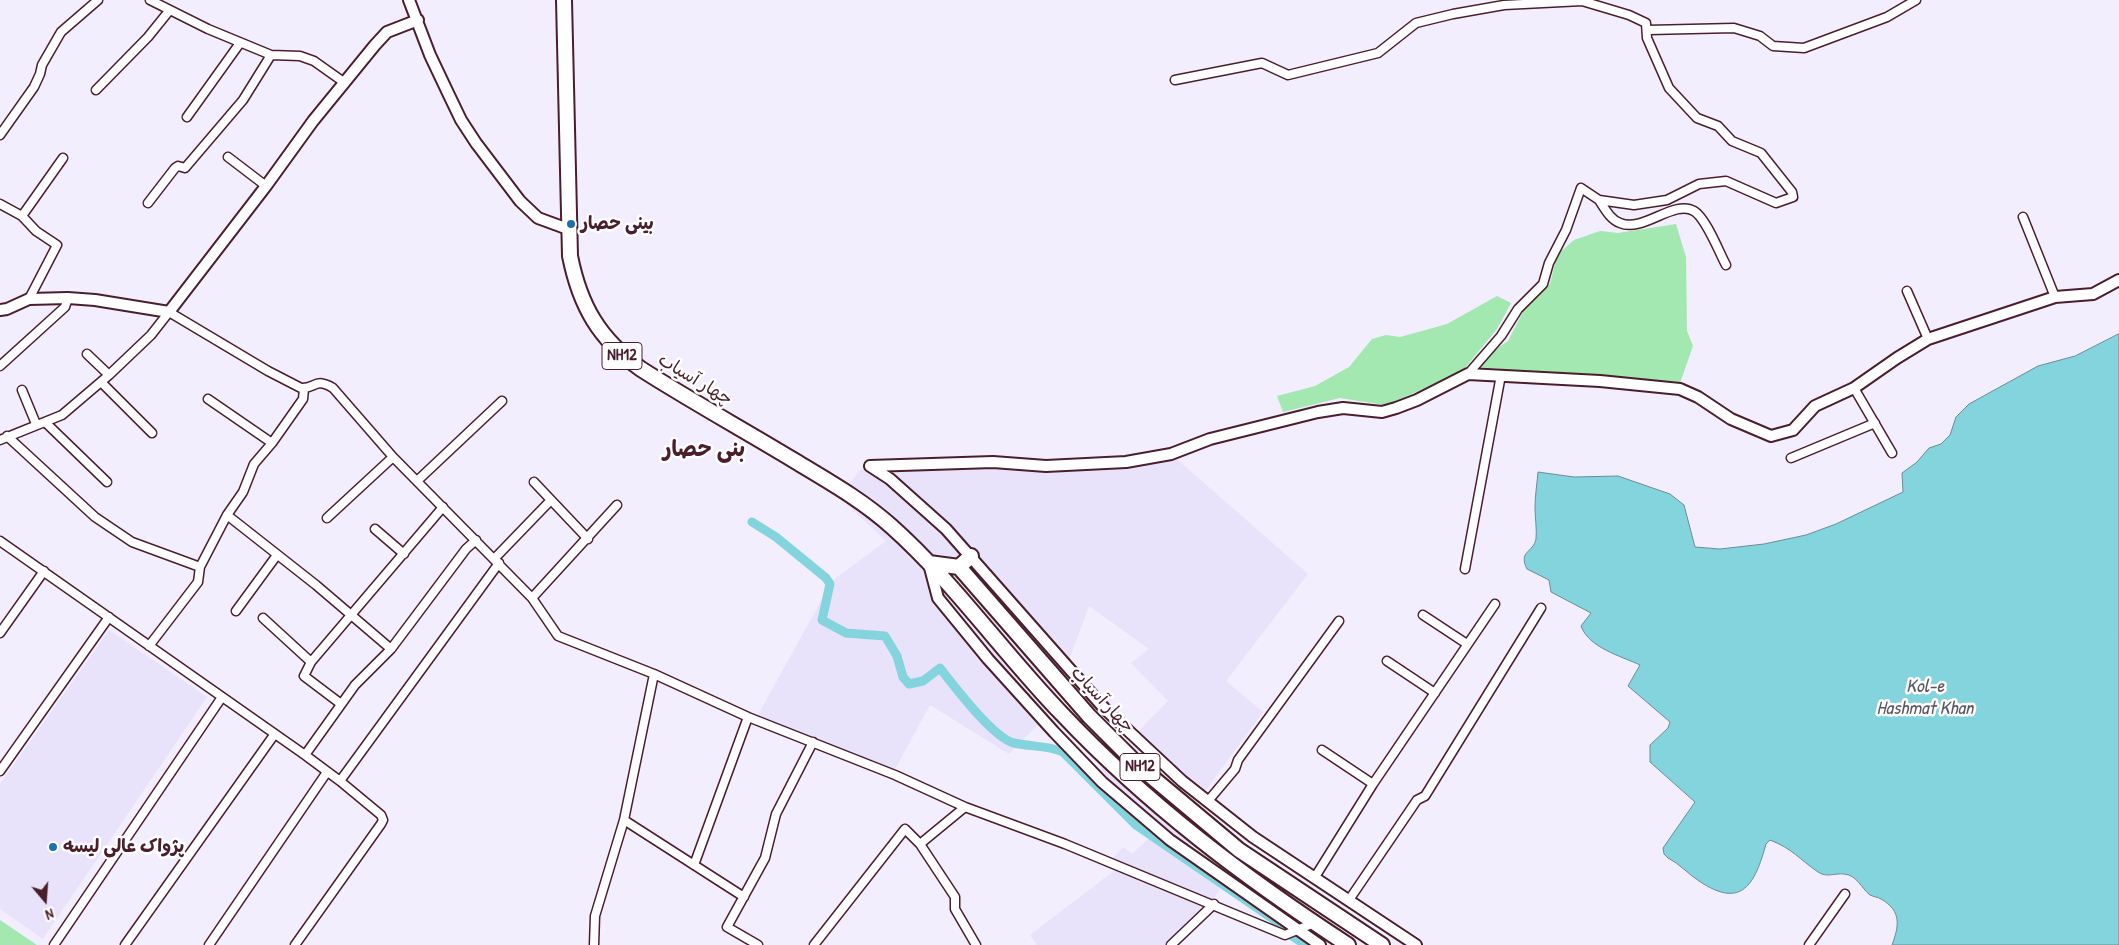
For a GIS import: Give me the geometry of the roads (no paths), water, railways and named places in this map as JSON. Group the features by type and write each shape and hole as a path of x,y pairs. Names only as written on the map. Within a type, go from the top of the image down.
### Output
{"highway":[{"name":"چهار آسیاب","path":"564,0 568,230 575,280 583,303 605,338 622,355 666,385 847,492 890,525 929,563 1061,714 1133,785 1186,830 1267,891 1348,945"},
{"path":"929,563 959,567 971,556"},
{"name":"چهار آسیاب","path":"959,567 1089,716 1141,768 1239,850 1382,945"}],"street":[{"path":"0,135 34,87 42,65 61,32 98,0"},
{"path":"150,0 169,11 271,55 300,56 314,61 345,83"},
{"path":"409,0 430,55 461,120 500,177 520,201 538,218 568,230"},
{"path":"1648,30 1734,28 1760,36 1773,46 1804,48 1887,16 1916,0"},
{"path":"1175,80 1262,63 1288,75 1378,53 1416,23 1453,14 1504,6 1582,1 1628,14 1646,23 1648,30 1647,38 1669,88 1697,118 1718,126 1732,141 1761,153 1792,192 1793,196 1776,203 1726,181 1699,184 1667,200 1634,205 1599,200"},
{"path":"96,90 148,37 169,11"},
{"path":"200,567 132,542 95,517 3,438 62,415 109,375 151,335 266,186 313,121 387,32 418,20"},
{"path":"187,117 240,43"},
{"path":"148,203 175,168 185,168 243,100 271,55"},
{"path":"228,157 266,186"},
{"path":"22,216 63,158"},
{"path":"1416,945 1253,837 1182,781 1104,708 971,556 939,523 890,480 870,466 993,462 1046,466 1126,462 1171,454 1210,438 1288,421 1318,412 1343,408 1382,412 1417,400 1468,374 1501,336 1518,309 1543,284 1549,263 1566,230 1581,188 1599,200 1608,215 1620,223 1630,225 1684,208 1696,212 1726,265"},
{"path":"0,204 22,216 36,231 56,245 29,299"},
{"path":"2023,217 2055,297"},
{"path":"1468,374 1627,383 1680,389 1698,397 1731,419 1771,436 1793,430 1815,406 1854,388 1928,339 2055,297 2093,294 2119,280"},
{"path":"1907,291 1928,339"},
{"path":"0,366 65,307 68,298"},
{"path":"0,310 7,309 29,299 68,298 95,300 169,312 268,371 304,388 316,383 324,383 333,388 393,457 532,598 558,636 654,674 748,717 813,742 965,807 1065,844 1214,904 1285,935 1314,923"},
{"path":"87,354 109,375"},
{"path":"1465,569 1501,375"},
{"path":"101,382 152,433"},
{"path":"149,646 198,582 200,567 227,515 243,492 254,464 272,443 303,399 304,388"},
{"path":"1854,388 1892,453"},
{"path":"22,390 36,424"},
{"path":"208,399 272,443"},
{"path":"417,482 502,401"},
{"path":"45,422 107,482"},
{"path":"1791,458 1875,423"},
{"path":"327,518 393,457"},
{"path":"534,482 588,539"},
{"path":"340,781 497,561 551,500"},
{"path":"532,598 588,539 617,505"},
{"path":"341,704 304,676 311,662 443,507"},
{"path":"227,515 391,649"},
{"path":"375,529 404,554"},
{"path":"304,756 355,685 391,649 466,549 476,540"},
{"path":"0,541 340,781 381,815 383,820 295,945"},
{"path":"236,611 277,555"},
{"path":"929,563 938,598 1008,681 1102,782 1170,840 1320,945"},
{"path":"0,633 44,571"},
{"path":"1315,878 1372,784 1495,604"},
{"path":"1349,900 1417,800 1426,796 1541,608"},
{"path":"1423,615 1467,644"},
{"path":"0,771 109,617"},
{"path":"263,618 311,662"},
{"path":"1208,801 1235,769 1238,760 1339,621"},
{"path":"1387,661 1435,693"},
{"path":"594,945 595,916 624,820 654,674"},
{"path":"54,945 222,697"},
{"path":"694,865 748,717"},
{"path":"125,945 274,735"},
{"path":"758,945 727,927 765,858 776,814 813,742"},
{"path":"1322,750 1372,784"},
{"path":"209,945 327,772"},
{"path":"920,844 965,807"},
{"path":"624,820 744,897"},
{"path":"814,945 905,829 920,844 955,897 955,909 976,945"},
{"path":"1809,945 1845,894"},
{"path":"1171,945 1214,904"}],"water":[{"name":"Kol-e Hashmat Khan","path":"2119,334 2119,945 1892,945 1897,919 1893,909 1888,904 1880,898 1870,895 1858,882 1848,875 1821,874 1778,843 1770,840 1766,844 1757,871 1751,881 1736,893 1726,893 1714,889 1699,881 1668,858 1664,854 1663,848 1695,802 1650,762 1650,745 1668,728 1670,722 1628,686 1640,665 1598,646 1585,634 1581,626 1591,613 1551,592 1549,580 1527,569 1524,559 1525,555 1536,539 1535,503 1538,472 1574,477 1618,476 1670,494 1684,505 1695,547 1720,549 1764,544 1806,535 1836,524 1903,492 1902,473 1917,462 1929,448 1941,444 1950,435 1956,417 1969,404 2038,366 2075,356"}],"waterway":[{"path":"752,522 776,537 826,578 830,584 822,620 846,633 885,636 897,656 903,677 909,684 923,681 940,668 974,710 1005,739 1014,743 1051,748 1063,752 1136,825 1282,925"},
{"path":"1292,936 1306,945"}],"place":[{"name":"بینی حصار","path":"571,224"},
{"name":"پژواک عالی لیسه","path":"53,847"}],"district":[{"name":"بنی حصار","path":"704,450"}]}
